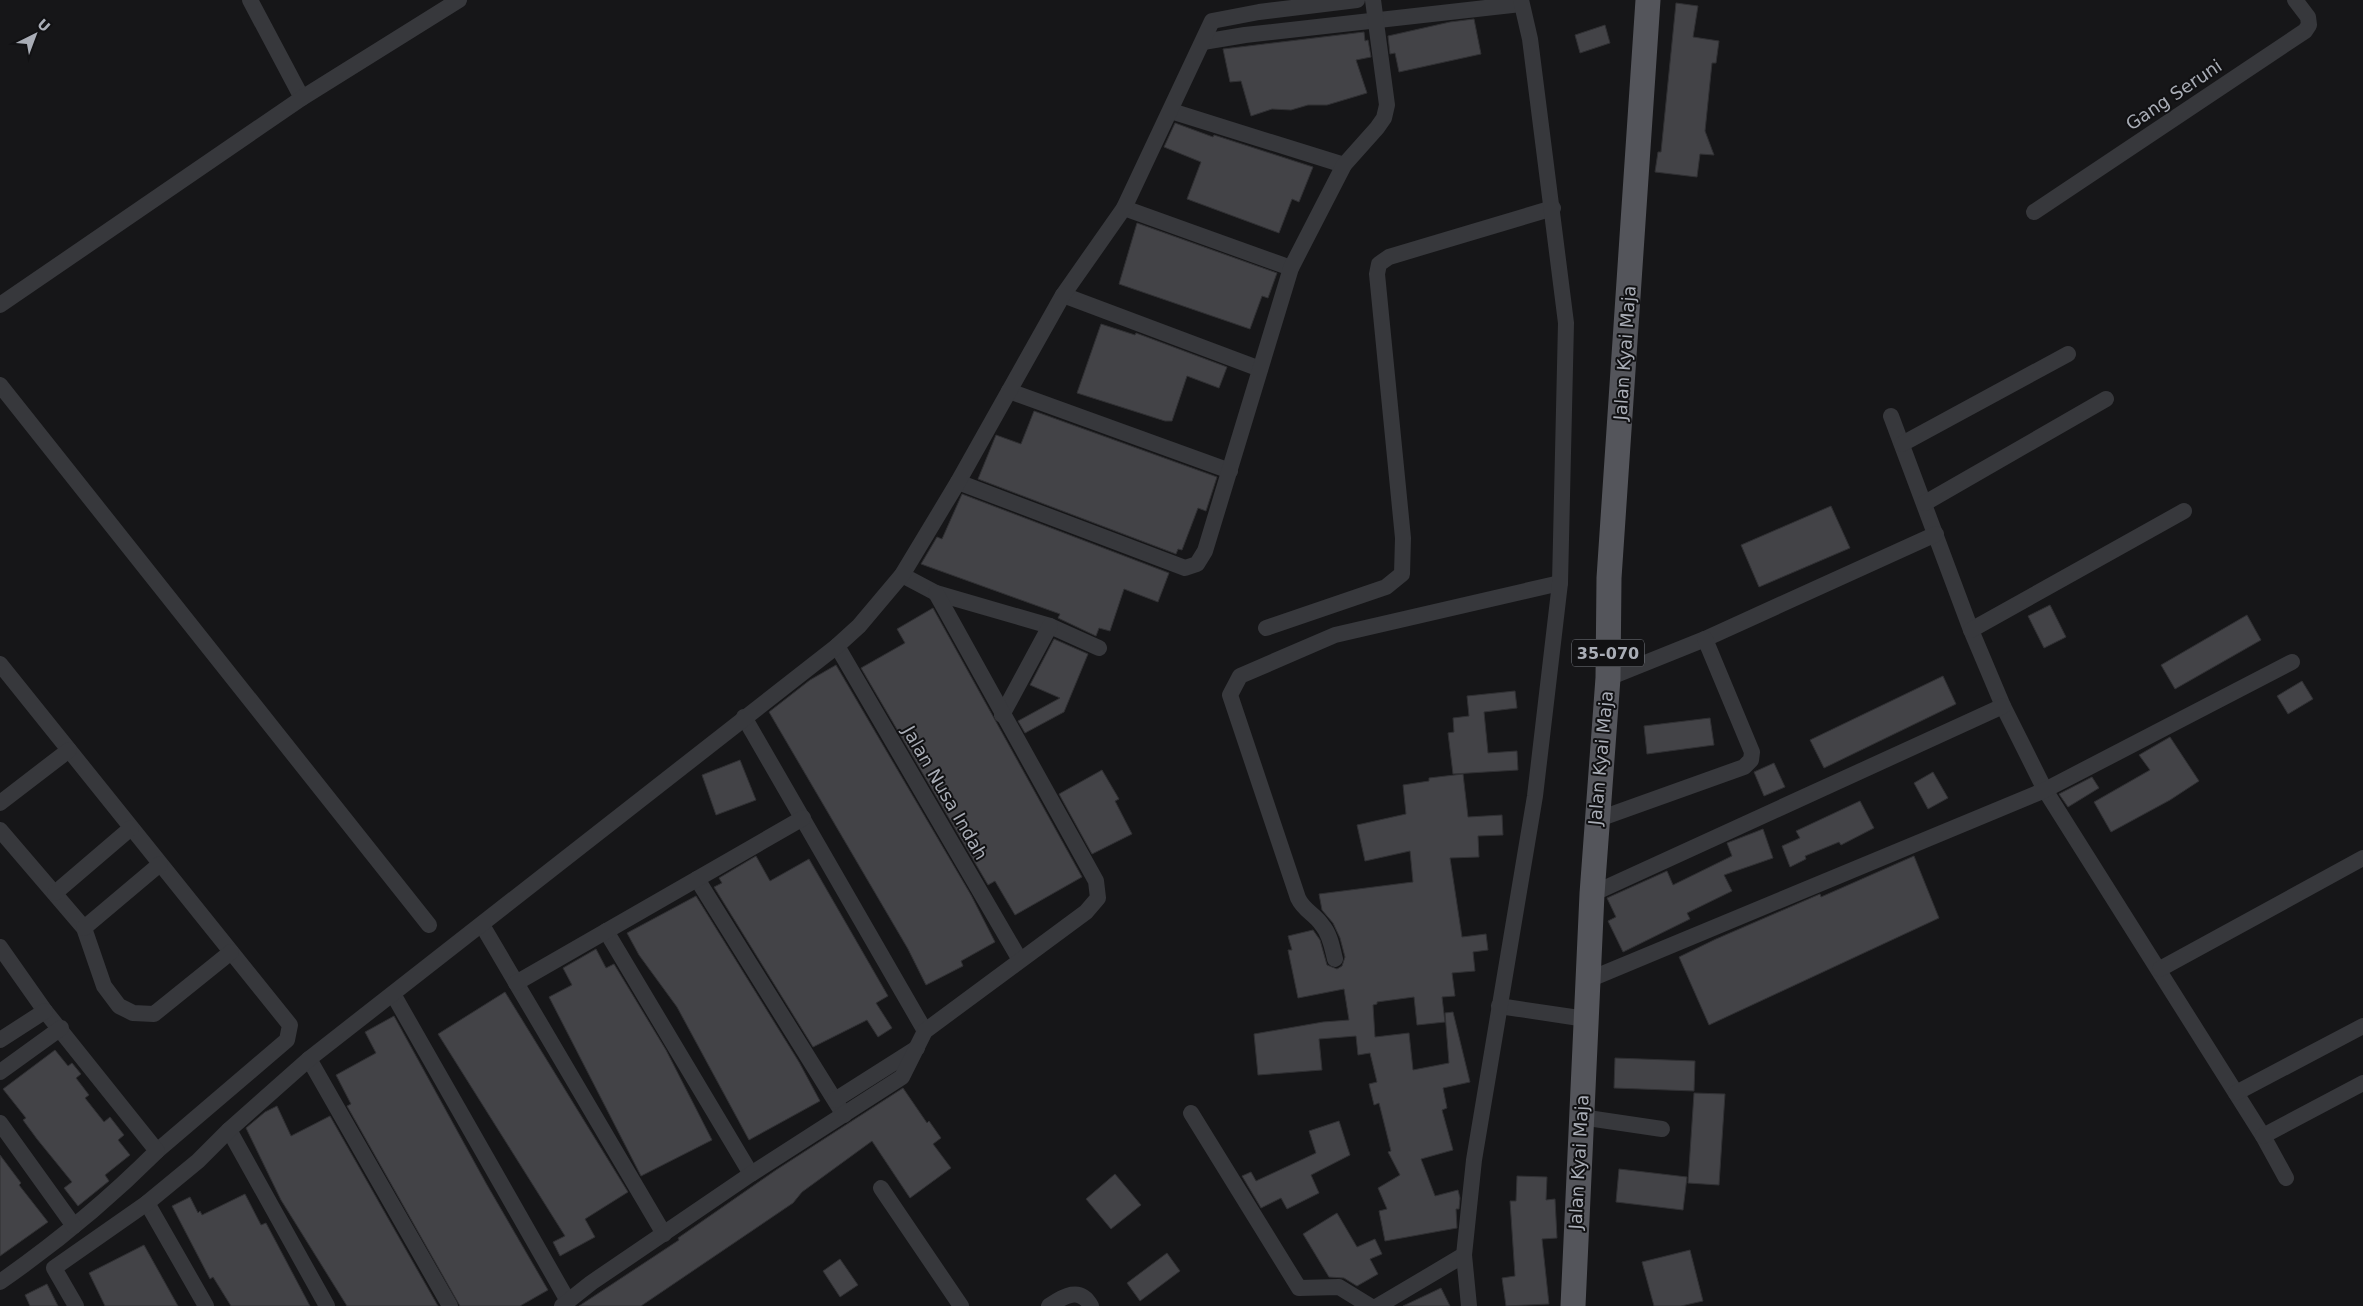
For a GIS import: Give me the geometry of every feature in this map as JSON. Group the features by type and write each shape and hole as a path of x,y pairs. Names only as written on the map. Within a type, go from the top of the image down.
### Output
{"main road":[{"name":"Jalan Kyai Maja","path":"1573,1306 1596,820 1608,678 1609,578 1648,0"}],"street":[{"path":"250,0 302,98"},
{"path":"0,305 302,98 459,0"},
{"path":"76,1306 54,1268 147,1203 198,1161 229,1130 309,1059 837,646 858,626 902,575 958,482 1064,295 1124,208 1212,21 1259,12 1357,0"},
{"path":"958,482 1186,568 1197,564 1205,551 1291,268 1344,165 1384,118 1386,105 1373,0"},
{"name":"Gang Seruni","path":"2034,212 2304,31 2309,25 2308,17 2295,0"},
{"path":"1203,42 1245,35 1376,21 1521,2 1530,39 1553,208 1566,323 1560,583 1535,796 1474,1160 1464,1254 1470,1306"},
{"path":"1171,111 1344,165"},
{"path":"1124,208 1291,268"},
{"path":"1266,628 1386,587 1402,574 1403,538 1377,274 1379,264 1389,258 1553,208"},
{"path":"1064,295 1260,368"},
{"path":"1902,444 2068,354"},
{"path":"0,385 429,925"},
{"path":"1009,391 1230,471"},
{"path":"1925,503 2106,399"},
{"path":"1891,416 1971,630 2003,706 2045,790 2160,969 2263,1136 2286,1178"},
{"path":"1971,630 2184,511"},
{"path":"1608,678 1705,639 1936,534"},
{"path":"902,575 936,593 1050,626 1099,648"},
{"path":"1335,959 1327,931 1301,905 1295,889 1230,695 1240,676 1335,635 1560,583"},
{"path":"392,994 565,1304 751,1174 902,1078 925,1031 1086,912 1098,898 1096,882 936,593"},
{"path":"1002,714 1050,626"},
{"path":"1596,820 1744,767 1751,760 1752,752 1705,639"},
{"name":"Jalan Nusa Indah","path":"837,646 1020,960"},
{"path":"1588,980 2045,790 2292,662"},
{"path":"0,664 290,1025 287,1040 157,1151 74,1226 37,1256 0,1282"},
{"path":"1592,894 2003,706"},
{"path":"744,717 925,1031"},
{"path":"0,803 69,750"},
{"path":"516,982 803,818"},
{"path":"55,893 131,828"},
{"path":"0,830 84,928 104,986 119,1006 134,1013 154,1014 231,952"},
{"path":"2160,969 2363,858"},
{"path":"84,928 160,864"},
{"path":"697,879 844,1114"},
{"path":"482,924 664,1234"},
{"path":"606,931 751,1174"},
{"path":"0,947 45,1011 157,1151"},
{"path":"1499,1006 1586,1019"},
{"path":"0,1040 45,1011"},
{"path":"2236,1093 2363,1026"},
{"path":"0,1072 60,1028"},
{"path":"835,1100 917,1048"},
{"path":"309,1059 450,1306"},
{"path":"2263,1136 2363,1083"},
{"path":"1191,1113 1299,1288 1339,1287 1370,1306"},
{"path":"1581,1116 1662,1128"},
{"path":"0,1123 74,1226"},
{"path":"229,1130 328,1306"},
{"path":"881,1188 961,1306"},
{"path":"147,1203 206,1306"},
{"path":"1378,1306 1464,1254"},
{"path":"1049,1306 1071,1294 1085,1298 1092,1306"}],"building":[{"path":"1676,3 1698,6 1693,37 1719,41 1716,63 1712,63 1705,131 1714,155 1700,154 1697,177 1655,172 1658,152 1661,152"},
{"path":"1474,19 1481,54 1399,72 1395,53 1390,54 1388,36 1450,22"},
{"path":"1605,25 1610,43 1580,53 1575,35"},
{"path":"1364,32 1365,41 1368,40 1371,57 1356,60 1367,93 1327,105 1308,105 1291,110 1272,109 1251,116 1241,81 1230,82 1223,49"},
{"path":"1175,123 1213,137 1214,135 1313,167 1299,202 1292,199 1279,233 1187,199 1201,162 1164,147"},
{"path":"1137,223 1277,273 1268,298 1262,296 1250,329 1119,284"},
{"path":"1101,324 1135,335 1136,333 1227,367 1219,388 1187,376 1172,421 1165,421 1077,393"},
{"path":"1034,411 1217,477 1206,511 1198,508 1182,550 1178,549 1176,554 978,479 996,435 1021,444"},
{"path":"962,494 1169,573 1158,602 1124,589 1110,631 1099,628 1096,636 1058,618 1060,614 921,564 937,537 942,539"},
{"path":"1831,506 1850,548 1759,587 1741,545"},
{"path":"2050,605 2066,637 2044,648 2028,616"},
{"path":"933,608 1082,877 1015,915 995,881 988,885 861,668 905,643 897,629"},
{"path":"2247,615 2261,640 2175,689 2161,665"},
{"path":"1054,639 1088,654 1064,712 1025,733 1018,721 1060,698 1030,685"},
{"path":"836,665 971,895 995,942 961,961 963,966 926,985 908,949 769,712 810,680"},
{"path":"1943,676 1956,704 1824,768 1810,740"},
{"path":"2302,681 2313,699 2288,714 2277,696"},
{"path":"1515,691 1517,708 1484,712 1488,753 1517,751 1518,770 1453,774 1448,733 1454,732 1453,718 1469,716 1467,696"},
{"path":"1710,718 1714,745 1647,754 1644,726"},
{"path":"2170,737 2199,781 2170,800 2111,832 2094,802 2150,770 2139,755"},
{"path":"740,760 756,800 716,815 702,775"},
{"path":"1774,763 1785,787 1764,796 1754,772"},
{"path":"1102,770 1119,799 1115,801 1132,834 1092,854 1059,794"},
{"path":"1933,772 1948,798 1928,809 1914,783"},
{"path":"1463,774 1468,817 1502,815 1503,835 1478,836 1479,857 1450,858 1462,937 1486,934 1488,950 1473,952 1475,971 1452,973 1455,996 1442,997 1445,1022 1417,1025 1414,997 1377,1002 1377,1004 1373,1005 1375,1037 1409,1033 1413,1070 1449,1063 1445,1013 1453,1012 1470,1082 1443,1088 1447,1108 1442,1110 1453,1150 1421,1159 1435,1196 1458,1190 1460,1198 1459,1209 1456,1209 1457,1228 1385,1241 1379,1211 1387,1209 1378,1188 1400,1175 1388,1152 1391,1151 1379,1103 1374,1105 1369,1084 1377,1082 1370,1053 1358,1055 1356,1036 1319,1039 1322,1070 1258,1075 1254,1034 1323,1022 1349,1020 1344,989 1298,998 1288,950 1292,950 1288,936 1313,930 1320,940 1327,965 1337,969 1342,966 1345,957 1340,938 1333,923 1322,910 1319,894 1413,882 1410,851 1365,861 1357,825 1406,814 1403,785 1429,781 1429,778"},
{"path":"2092,777 2099,788 2068,807 2059,794"},
{"path":"1860,801 1874,828 1841,845 1839,842 1805,856 1806,859 1790,867 1782,846 1800,838 1796,831"},
{"path":"1763,829 1773,858 1724,875 1732,891 1687,913 1690,919 1623,952 1608,921 1616,917 1607,898 1667,871 1673,885 1732,856 1727,843"},
{"path":"756,856 770,881 809,859 888,996 876,1003 892,1028 878,1037 867,1020 813,1047 714,887 722,883 719,878"},
{"path":"1914,856 1939,918 1709,1025 1679,957 1820,894 1821,897"},
{"path":"696,896 799,1062 820,1101 749,1140 677,1007 639,955 627,933"},
{"path":"596,949 606,968 614,964 666,1050 712,1140 641,1176 549,997 572,985 563,968"},
{"path":"505,992 628,1192 585,1219 595,1237 560,1256 553,1242 565,1236 438,1034"},
{"path":"394,1016 487,1185 548,1290 520,1306 460,1306 347,1106 351,1104 336,1075 376,1053 365,1032"},
{"path":"55,1050 68,1066 72,1063 81,1074 76,1078 89,1095 85,1098 104,1122 110,1117 124,1135 118,1140 130,1155 105,1175 109,1181 78,1206 64,1188 72,1182 37,1139 23,1120 26,1118 3,1089"},
{"path":"1615,1058 1695,1061 1694,1091 1614,1088"},
{"path":"903,1088 927,1123 929,1121 941,1138 933,1144 951,1168 910,1198 872,1141 802,1192 793,1203 641,1306 579,1306 679,1240 678,1238 776,1170"},
{"path":"1694,1093 1725,1094 1719,1185 1688,1183"},
{"path":"277,1106 291,1136 330,1116 438,1306 347,1306 281,1200 246,1128 265,1112"},
{"path":"1339,1121 1350,1155 1311,1175 1319,1193 1287,1209 1281,1198 1261,1208 1242,1176 1251,1172 1256,1181 1316,1153 1309,1131"},
{"path":"0,1155 21,1183 19,1185 48,1222 0,1256"},
{"path":"1619,1169 1687,1177 1683,1210 1616,1202"},
{"path":"1115,1174 1141,1205 1111,1229 1086,1199"},
{"path":"1517,1176 1547,1177 1546,1200 1555,1199 1557,1238 1542,1239 1549,1304 1506,1306 1502,1278 1515,1276 1510,1201 1516,1201"},
{"path":"245,1194 261,1225 266,1223 310,1306 231,1306 213,1277 210,1279 172,1206 190,1197 198,1213 200,1211 202,1215"},
{"path":"1337,1213 1357,1247 1375,1239 1382,1254 1370,1259 1378,1274 1357,1286 1344,1278 1329,1277 1303,1234"},
{"path":"144,1245 178,1306 105,1306 89,1273"},
{"path":"1690,1250 1703,1301 1681,1306 1654,1306 1642,1262"},
{"path":"1167,1253 1180,1271 1140,1301 1127,1283"},
{"path":"840,1259 858,1285 840,1297 823,1271"},
{"path":"47,1284 58,1306 30,1306 25,1295"},
{"path":"1441,1288 1450,1306 1403,1306"}]}
